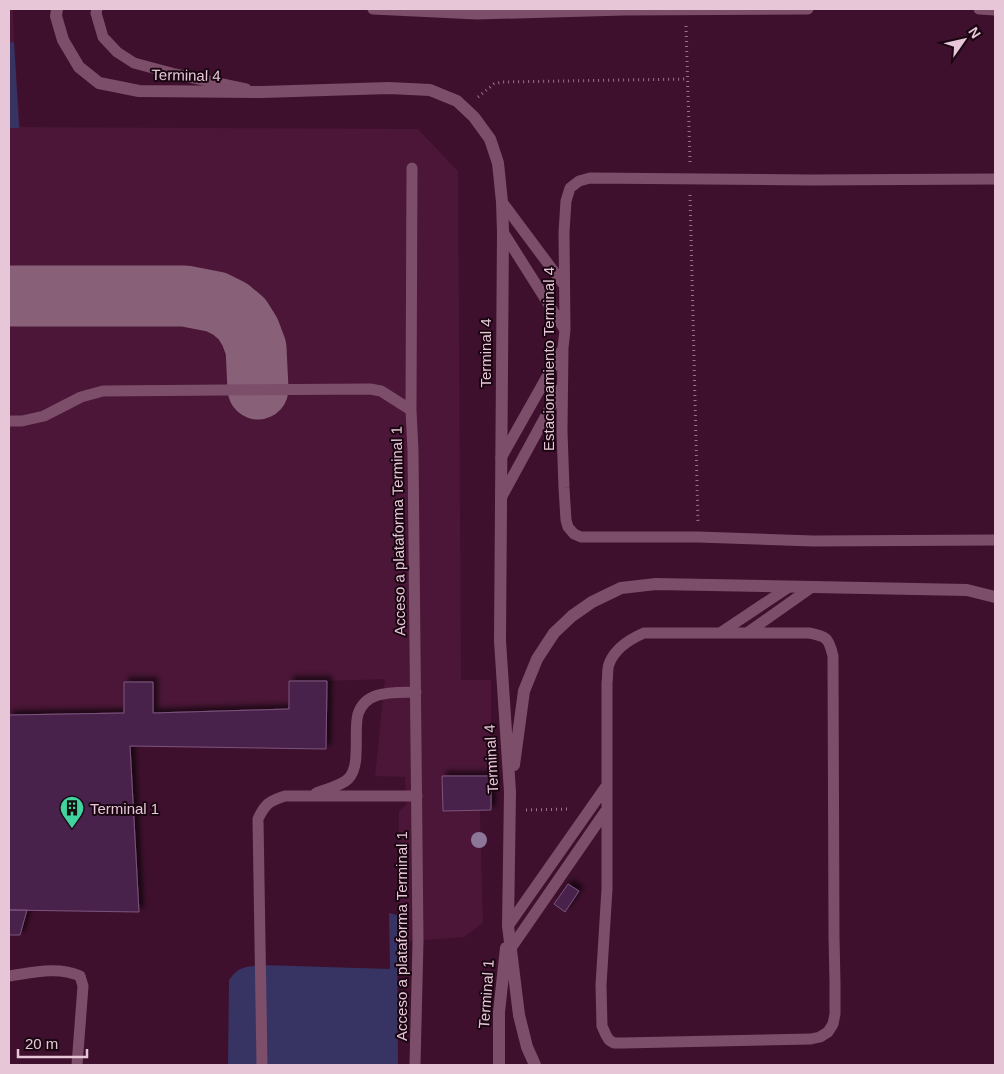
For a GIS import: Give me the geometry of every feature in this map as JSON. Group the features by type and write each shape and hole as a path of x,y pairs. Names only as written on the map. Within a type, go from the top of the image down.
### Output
{"street":[{"name":"Terminal 4","path":"57,9 56,16 63,40 79,66 99,83 138,91 262,92 388,88 430,90 457,101 474,117 490,138 498,163 503,232 500,642 510,792 508,926 519,1015 527,1047 535,1065"},
{"path":"510,792 524,691 537,659 554,633 572,616 592,602 621,588 656,584 967,590 995,597"},
{"name":"Terminal 1","path":"499,1065 499,1012 508,926"}],"lane":[{"path":"97,9 96,13 103,37 134,64 262,92"},
{"path":"372,9 478,14 808,9"},
{"path":"979,9 995,10"},
{"path":"410,410 412,168"},
{"name":"Estacionamiento Terminal 4","path":"995,179 690,180 590,178 579,181 570,188 566,201 564,232 565,330 562,385 566,520 568,527 574,534 581,536 698,537 813,541 995,540"},
{"path":"502,202 564,285"},
{"path":"503,232 565,330"},
{"path":"501,458 563,348"},
{"path":"501,498 562,385"},
{"name":"Acceso a plataforma Terminal 1","path":"9,421 22,421 44,416 81,397 103,391 370,389 381,391 410,410 414,451 418,942 415,1065"},
{"path":"720,632 789,586"},
{"path":"747,633 812,587"},
{"path":"644,633 747,633 819,635 830,643 833,656 834,936 836,983 833,1024 828,1032 820,1037 811,1039 614,1042 609,1040 602,1026 601,985 607,889 607,683 609,664 613,655 622,645 633,637 644,633"},
{"path":"310,796 342,783 354,772 358,715 362,705 368,700 384,693 416,692"},
{"path":"508,926 607,785"},
{"path":"262,1065 258,819 263,808 274,800 285,796 416,796"},
{"path":"511,948 607,809"},
{"path":"9,976 51,971 72,972 80,976 82,986 77,1065"}],"path":[{"path":"686,10 698,537"},
{"path":"464,108 486,89 502,82 687,78"},
{"path":"510,810 576,808"}],"shaded area":[{"path":"9,9 13,9 20,127 418,129 458,171 461,680 491,680 491,810 480,811 483,923 464,937 399,942 399,811 406,805 405,777 375,776 385,679 327,681 326,749 130,747 139,912 9,910"},
{"path":"14,42 19,128 9,128 9,43"},
{"path":"389,913 397,915 398,1065 228,1065 229,980 236,972 247,967 262,965 390,969"}],"building":[{"name":"Terminal 1","path":"289,681 327,681 326,749 130,746 139,912 9,910 9,715 124,713 124,682 153,682 153,713 289,709"},
{"path":"442,776 491,776 491,810 443,811"},
{"path":"568,884 579,891 565,912 554,904"},
{"path":"9,910 27,910 20,935 9,935"}],"taxiway":[{"path":"9,296 185,296 216,302 230,309 242,319 250,332 256,348 258,389"}],"place":[{"name":"Terminal 1","path":"72,829"}]}
